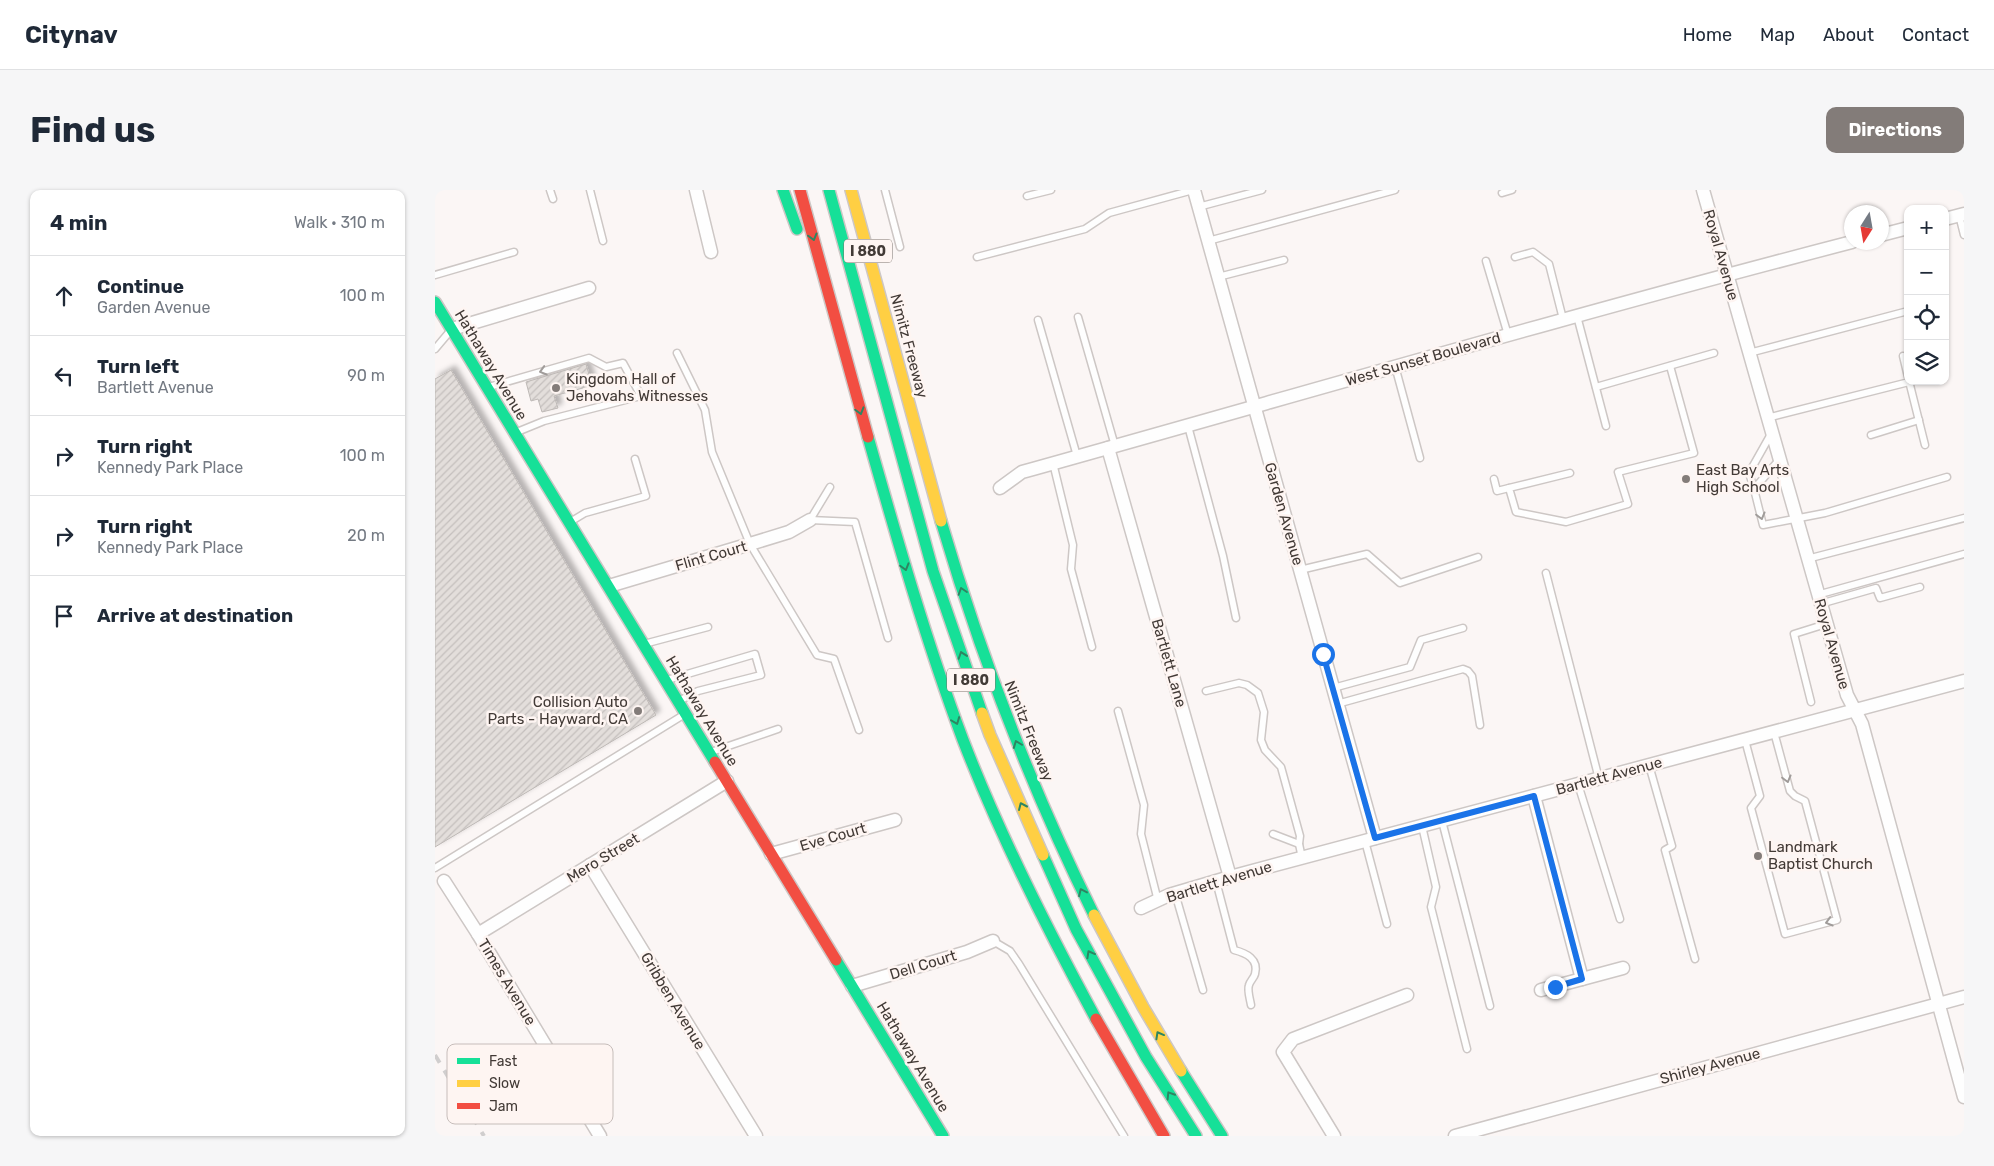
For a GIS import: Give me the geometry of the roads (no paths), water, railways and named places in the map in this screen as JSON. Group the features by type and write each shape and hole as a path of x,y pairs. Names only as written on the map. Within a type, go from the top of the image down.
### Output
{"main road":[{"path":"783,190 853,383"},
{"name":"I 880","path":"800,190 917,606 942,682 973,766 1029,889 1068,968 1120,1064 1165,1136"},
{"name":"I 880","path":"829,190 933,571 990,735 1076,929 1146,1057 1196,1136"},
{"name":"Nimitz Freeway","path":"851,190 939,517 984,656 1019,750 1085,899 1163,1043 1222,1136"},
{"name":"Hathaway Avenue","path":"435,302 943,1136"}],"street":[{"path":"696,190 711,252"},
{"name":"Garden Avenue","path":"1193,190 1333,688 1370,840"},
{"name":"Royal Avenue","path":"1703,190 1847,695 1862,724 1964,1097"},
{"path":"1949,218 1961,214"},
{"path":"1889,233 1904,229"},
{"name":"West Sunset Boulevard","path":"1000,488 1022,472 1077,456 1254,408 1395,366 1844,244"},
{"path":"452,329 589,288"},
{"name":"Bartlett Lane","path":"1111,447 1229,877"},
{"name":"Flint Court","path":"609,586 789,532 811,520"},
{"name":"Bartlett Avenue","path":"1141,908 1175,893 1229,877 1964,681"},
{"name":"Mero Street","path":"478,934 727,781"},
{"path":"1534,796 1582,979"},
{"name":"Eve Court","path":"771,854 895,820"},
{"name":"Gribben Avenue","path":"591,865 756,1136"},
{"name":"Times Avenue","path":"444,881 544,1044"},
{"name":"Dell Court","path":"852,986 967,952 993,941"},
{"path":"1541,990 1623,968"},
{"path":"1334,1136 1283,1052 1293,1039 1407,995"},
{"name":"Shirley Avenue","path":"1455,1136 1964,997"},
{"name":"Times Avenue","path":"593,1124 600,1136"}],"lane":[{"path":"550,190 553,199"},
{"path":"590,190 603,241"},
{"path":"885,190 900,247"},
{"path":"1027,196 1051,190"},
{"path":"977,257 1085,229 1109,213 1193,190"},
{"path":"1198,208 1262,190"},
{"path":"1208,241 1395,190"},
{"path":"1502,193 1511,190"},
{"path":"1961,214 1964,235"},
{"path":"435,275 514,252"},
{"path":"1515,257 1533,252 1549,264 1563,320"},
{"path":"1218,277 1284,260"},
{"path":"1486,261 1508,335"},
{"path":"1749,353 1904,312"},
{"path":"1577,316 1606,426"},
{"path":"1078,317 1111,447"},
{"path":"1038,320 1077,456"},
{"path":"435,349 452,329"},
{"path":"677,353 705,410 712,452 750,544 817,655 834,659 859,730"},
{"path":"1596,387 1714,353"},
{"path":"1903,356 1904,360"},
{"path":"488,387 589,358 606,367 623,363 641,396 544,421 515,433"},
{"path":"1395,366 1420,458"},
{"path":"1509,488 1516,512 1566,522 1628,504 1618,472 1694,453 1670,366"},
{"path":"1767,418 1904,381"},
{"path":"1910,385 1925,445"},
{"path":"1871,435 1919,420"},
{"path":"1188,426 1223,556 1236,618"},
{"path":"1771,433 1749,473 1763,525 1796,520 1947,477"},
{"path":"570,522 585,513 646,496 635,459"},
{"path":"1754,489 1779,460"},
{"path":"1053,463 1073,545 1071,570 1092,647"},
{"path":"1494,479 1497,492 1570,473"},
{"path":"831,487 811,520 855,522 888,638"},
{"path":"1807,560 1964,518"},
{"path":"1299,570 1367,554 1400,583 1478,558"},
{"path":"1819,600 1964,554"},
{"path":"1546,573 1599,779"},
{"path":"1819,600 1877,588 1880,598 1919,587"},
{"path":"1811,702 1794,634 1826,624"},
{"path":"644,644 708,627"},
{"path":"1333,688 1410,667 1421,640 1463,628"},
{"path":"666,680 755,654 761,675 698,691 679,702"},
{"path":"1337,704 1463,669 1472,676 1480,724"},
{"path":"1206,691 1239,683 1247,685 1258,692 1264,712 1261,740 1265,750 1281,767 1300,836 1299,844 1302,858"},
{"path":"1118,711 1144,805 1141,834 1158,900"},
{"path":"435,868 686,714"},
{"path":"710,752 778,729"},
{"path":"1745,740 1760,796 1751,808 1785,934 1837,920 1805,801 1790,791 1774,732"},
{"path":"1649,765 1672,846 1665,850 1695,960"},
{"path":"1578,784 1620,919"},
{"path":"1442,820 1490,1006"},
{"path":"1423,826 1436,887 1431,907 1467,1049"},
{"path":"1273,834 1299,844"},
{"path":"1370,840 1387,924"},
{"path":"1217,881 1235,950 1247,953 1252,958 1255,973 1248,986 1251,1004"},
{"path":"1175,893 1203,990"},
{"path":"993,941 1010,951 1019,964 1124,1136"}],"railway":[{"path":"435,1055 447,1075"},
{"path":"477,1124 484,1136"}],"place":[{"name":"Kingdom Hall of Jehovahs Witnesses","path":"556,388"},
{"name":"East Bay Arts High School","path":"1686,479"},
{"name":"Collision Auto Parts - Hayward, CA","path":"638,711"},
{"name":"Landmark Baptist Church","path":"1758,856"}]}
